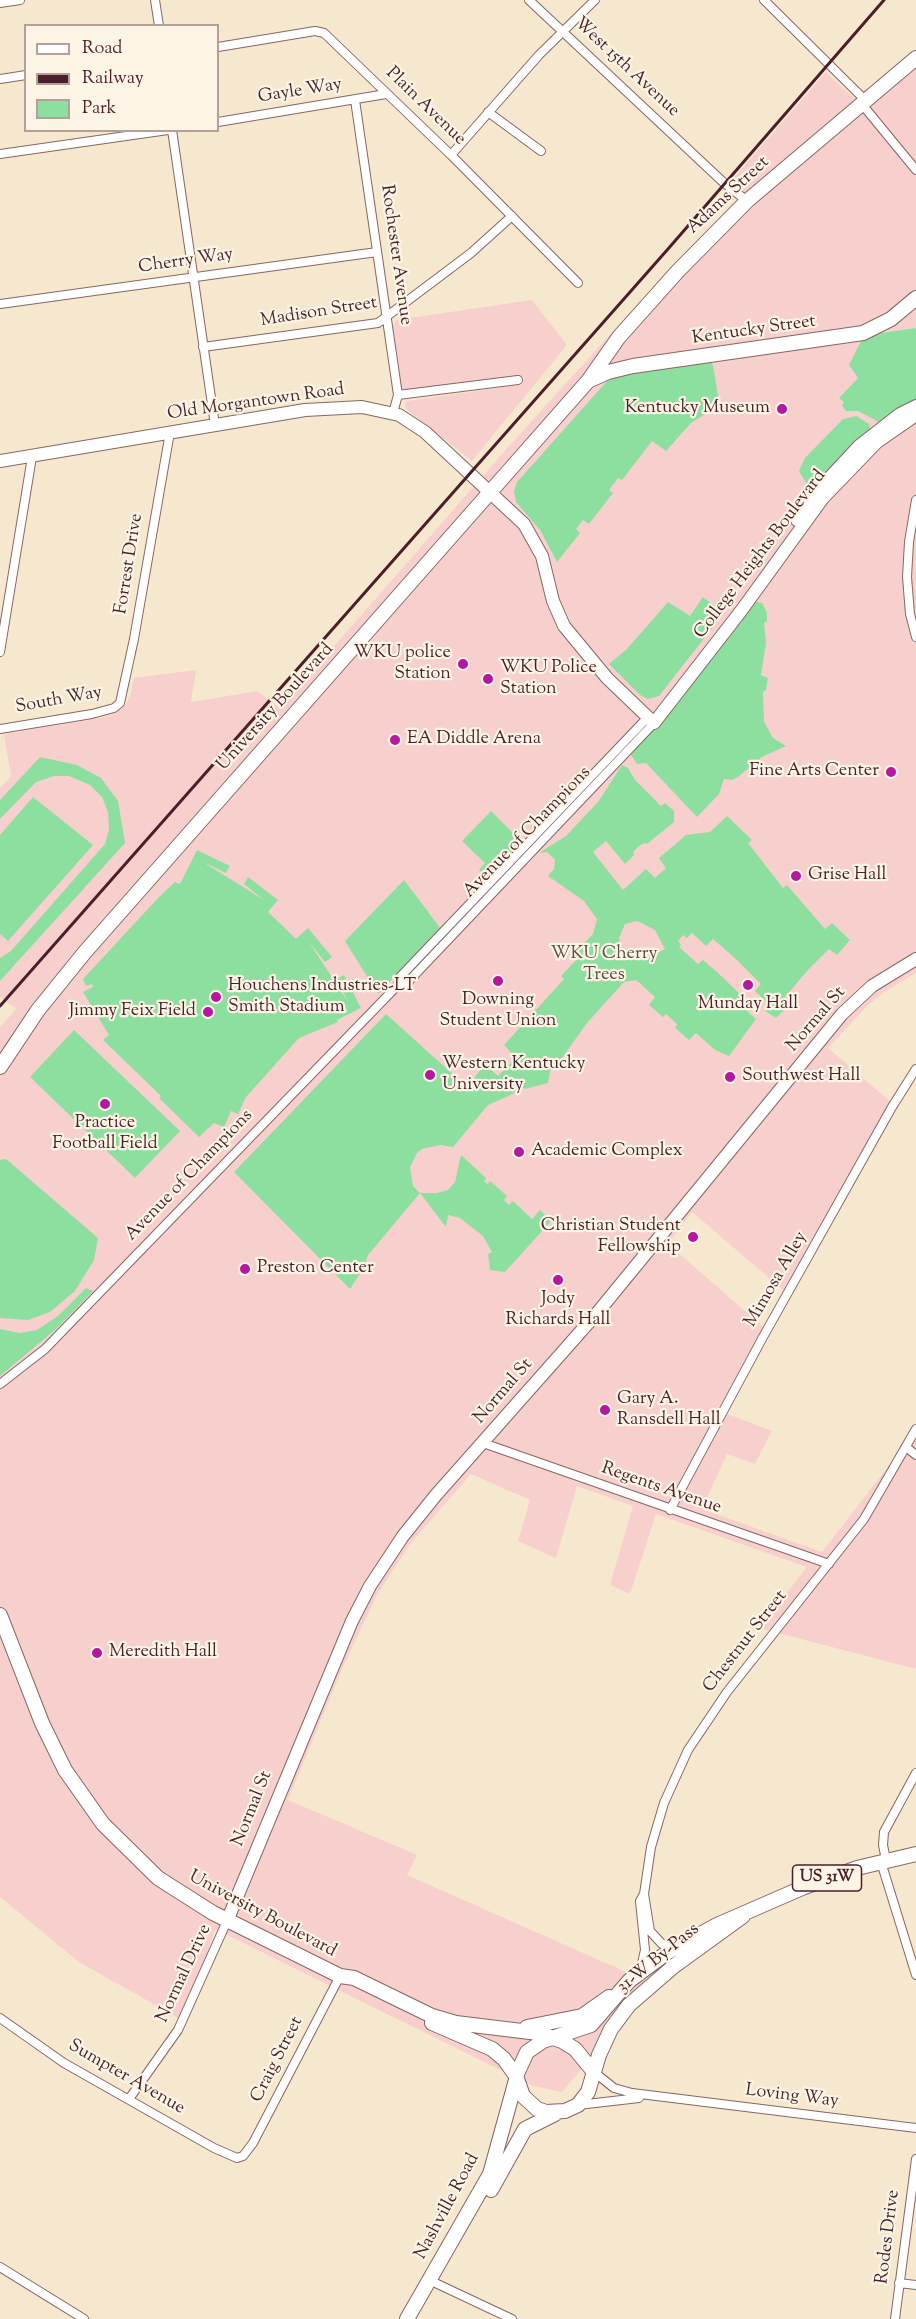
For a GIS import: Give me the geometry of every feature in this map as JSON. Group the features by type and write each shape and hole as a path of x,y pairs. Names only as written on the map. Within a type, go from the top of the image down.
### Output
{"main road":[{"name":"Adams Street","path":"588,381 619,337 747,201 916,58"},
{"name":"Kentucky Street","path":"588,381 608,372 633,366 862,333 881,325 916,298"},
{"name":"University Boulevard","path":"0,1067 38,1010 85,952 588,381"},
{"name":"University Boulevard","path":"0,1615 49,1738 83,1798 114,1836 149,1870 187,1898 227,1921 340,1976 354,1978 432,2016 474,2027 538,2033 554,2038"},
{"name":"31-W By-Pass","path":"554,2038 591,2025 635,1977 675,1948 717,1925 743,1916 819,1881 884,1861 916,1854"},
{"name":"31-W By-Pass","path":"594,2072 611,2030 629,2005 674,1966 743,1916"},
{"name":"University Boulevard","path":"340,1976 350,1986 492,2049 504,2059 516,2078"},
{"path":"507,2030 547,2025 582,2016 635,1977"},
{"path":"554,2038 575,2049 594,2072 588,2092 578,2105 557,2113 537,2109 529,2103 523,2096 516,2078 527,2052 543,2041 554,2038"},
{"name":"Nashville Road","path":"407,2319 490,2174 516,2078"},
{"name":"Nashville Road","path":"429,2280 452,2257 525,2130 536,2121 557,2113"}],"street":[{"path":"0,3 20,0"},
{"path":"155,0 159,24"},
{"name":"West 15th Avenue","path":"530,0 700,160 747,201"},
{"path":"451,155 563,30 595,0"},
{"path":"764,0 863,101 916,170"},
{"name":"Plain Avenue","path":"219,47 319,32 333,41 451,155 578,283"},
{"path":"0,79 24,75"},
{"name":"Gayle Way","path":"219,122 386,94"},
{"name":"Rochester Avenue","path":"356,100 398,395 393,413"},
{"path":"488,112 541,151"},
{"path":"0,154 156,132"},
{"path":"170,132 215,425"},
{"name":"Madison Street","path":"203,347 378,323 471,253 512,216"},
{"name":"Cherry Way","path":"0,303 377,252"},
{"path":"398,395 518,380"},
{"name":"College Heights Boulevard","path":"651,720 830,476 859,446 900,414 916,406"},
{"name":"Old Morgantown Road","path":"0,461 215,425 337,407 362,407 393,413 425,432 491,491"},
{"name":"College Heights Boulevard","path":"651,720 741,611 823,498 877,442 916,415"},
{"name":"Forrest Drive","path":"121,701 170,432"},
{"path":"0,652 32,457"},
{"path":"491,491 524,524 537,543 564,626 599,670 651,720"},
{"path":"916,500 909,542 907,577 910,614 916,637"},
{"path":"913,622 916,608"},
{"name":"South Way","path":"0,729 92,714 114,708 121,701"},
{"name":"Avenue of Champions","path":"0,1384 45,1349 398,985 408,983 651,720"},
{"name":"Normal St","path":"227,1921 312,1711 370,1586 409,1528 598,1312 842,1014 872,986 916,959"},
{"name":"Mimosa Alley","path":"670,1510 892,1107 916,1069"},
{"name":"Chestnut Street","path":"635,1977 645,1950 640,1901 644,1894 656,1828 688,1750 727,1692 864,1519 916,1429"},
{"name":"Regents Avenue","path":"483,1443 829,1564"},
{"path":"906,1447 916,1455"},
{"path":"916,1773 884,1832 883,1845 884,1861 916,1975"},
{"name":"Chestnut Street","path":"644,1894 653,1937 664,1946 675,1948"},
{"name":"Normal Drive","path":"129,2099 178,2030 227,1921"},
{"name":"Craig Street","path":"241,2157 253,2143 340,1976"},
{"name":"Sumpter Avenue","path":"0,2018 64,2062 214,2148 229,2156 241,2157"},
{"name":"Loving Way","path":"594,2072 608,2084 622,2091 916,2128"},
{"name":"Loving Way","path":"578,2105 614,2099 664,2098"},
{"name":"Rodes Drive","path":"895,2319 916,2159"},
{"path":"0,2267 84,2319"},
{"path":"429,2280 512,2319"},
{"path":"899,2283 916,2285"}],"shaded area":[{"name":"Western Kentucky University","path":"916,67 916,973 884,992 865,1008 828,1048 891,1102 789,1295 692,1212 668,1244 769,1332 725,1413 772,1431 755,1464 727,1454 702,1509 822,1552 916,1431 916,1669 759,1628 807,1567 656,1514 630,1594 610,1585 633,1506 577,1486 556,1558 518,1541 530,1500 471,1474 410,1544 377,1595 342,1669 288,1800 417,1855 407,1875 660,1987 630,2012 562,2092 533,2086 215,1929 198,1982 180,2019 79,1962 0,1897 0,1027 16,1009 0,997 0,788 11,776 4,734 102,718 124,707 130,696 134,678 196,670 191,702 257,691 280,708 510,445 672,266 744,192 732,180 826,72 854,98 867,88 878,98"},
{"path":"532,300 567,345 472,461 406,409 405,404 407,401 520,385 525,377 405,391 402,389 393,327 396,320"}],"green space":[{"path":"916,328 916,401 881,423 858,411 846,411 842,405 844,402 839,398 858,378 849,365 861,341 881,333"},
{"path":"709,360 713,365 718,396 713,409 691,423 666,451 652,441 622,480 618,478 609,490 613,493 589,524 583,520 576,529 580,533 557,562 540,530 516,502 514,491 517,482 608,380"},
{"path":"856,416 869,424 870,430 812,487 808,486 799,471 805,458 843,419"},
{"path":"703,597 724,613 659,696 648,699 640,695 609,664 627,649 668,602 690,616"},
{"path":"752,601 762,603 767,613 767,621 764,623 766,643 761,675 768,678 766,690 763,692 764,722 773,738 786,746 762,757 738,777 732,780 724,779 719,794 697,817 646,763 637,764 631,755"},
{"path":"40,757 77,765 101,778 118,801 125,843 0,981 0,958 11,951 105,844 109,830 108,812 102,797 90,785 69,776 54,776 36,782 0,819 0,800"},
{"name":"WKU Cherry Trees","path":"622,765 628,768 635,780 661,806 665,803 674,811 674,822 647,844 639,846 625,864 606,841 593,852 623,890 646,869 655,878 666,868 659,858 686,835 710,832 727,816 752,840 748,843 783,888 787,885 825,929 832,923 850,940 837,955 829,949 808,970 785,997 791,1003 776,1018 765,1011 769,1005 755,991 761,984 736,959 713,939 706,946 692,933 687,938 683,935 678,941 681,945 679,947 698,964 703,960 717,972 742,996 737,1002 756,1019 729,1056 715,1050 696,1033 689,1040 675,1028 677,1024 666,1014 663,1017 649,1005 655,997 636,980 624,982 587,1023 559,1062 552,1060 548,1083 525,1089 520,1086 513,1094 488,1105 453,1147 440,1145 422,1149 417,1153 410,1167 413,1186 420,1193 368,1255 364,1267 350,1289 234,1172 386,1014 467,1087 485,1064 498,1076 516,1058 504,1045 564,979 561,976 579,957 575,952 593,934 597,919 584,901 548,876 554,869 555,860 547,852 539,853 566,836 598,802","holes":["637,921 655,930 665,949 647,959 622,947 619,938 625,924"]},
{"path":"33,797 93,845 8,941 0,934 0,835"},
{"path":"491,811 523,843 488,879 479,870 485,863 462,841"},
{"name":"Houchens Industries-LT Smith Stadium","path":"197,850 230,866 226,873 203,862 264,900 244,884 248,877 278,900 268,912 296,939 308,928 332,957 325,962 309,942 348,1002 337,979 344,975 361,1008 337,1020 338,1022 299,1038 246,1097 238,1114 231,1111 224,1127 214,1123 199,1137 159,1098 161,1096 103,1040 109,1035 83,992 93,987 92,984 86,986 83,979 159,897 175,882 180,884"},
{"path":"404,880 441,929 378,994 345,941"},
{"name":"Practice Football Field","path":"74,1030 180,1131 135,1178 30,1077"},
{"path":"461,1155 486,1178 484,1181 488,1184 490,1181 507,1196 504,1200 509,1205 513,1201 532,1219 540,1210 551,1221 505,1272 490,1270 488,1254 492,1252 483,1236 460,1218 448,1215 446,1227 420,1193 437,1193 448,1190 455,1182"},
{"path":"6,1159 98,1238 94,1260 75,1291 50,1312 28,1320 0,1318 0,1160"},
{"path":"86,1288 93,1291 56,1329 0,1376 0,1329 20,1333 37,1330 58,1316"}],"railway":[{"path":"0,1006 668,249 884,0"}],"place":[{"name":"Kentucky Museum","path":"782,409"},
{"name":"WKU police Station","path":"463,664"},
{"name":"WKU Police Station","path":"488,679"},
{"name":"EA Diddle Arena","path":"395,740"},
{"name":"Fine Arts Center","path":"891,772"},
{"name":"Grise Hall","path":"796,876"},
{"name":"Downing Student Union","path":"498,981"},
{"name":"Munday Hall","path":"748,985"},
{"name":"Houchens Industries-LT Smith Stadium","path":"216,997"},
{"name":"Jimmy Feix Field","path":"208,1012"},
{"name":"Western Kentucky University","path":"430,1075"},
{"name":"Southwest Hall","path":"730,1077"},
{"name":"Practice Football Field","path":"105,1104"},
{"name":"Academic Complex","path":"519,1152"},
{"name":"Christian Student Fellowship","path":"693,1237"},
{"name":"Preston Center","path":"245,1269"},
{"name":"Jody Richards Hall","path":"558,1280"},
{"name":"Gary A. Ransdell Hall","path":"605,1410"},
{"name":"Meredith Hall","path":"97,1653"}]}
